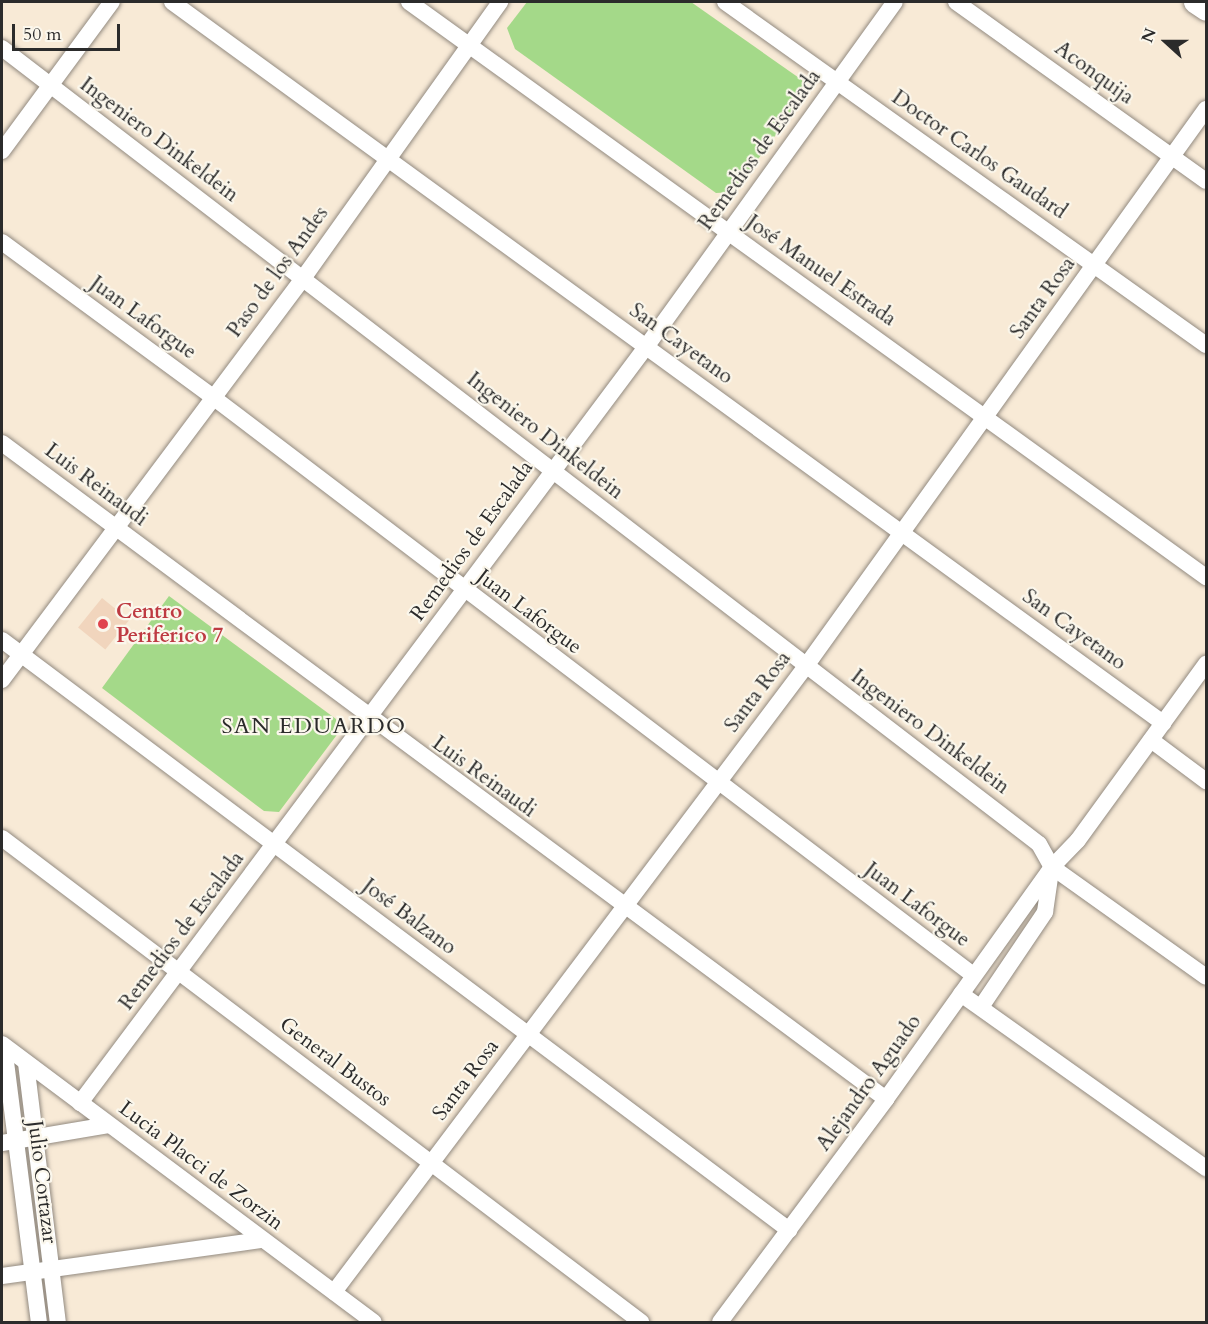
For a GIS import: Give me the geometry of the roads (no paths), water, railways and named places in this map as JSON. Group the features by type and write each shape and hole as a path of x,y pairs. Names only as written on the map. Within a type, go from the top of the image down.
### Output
{"main road":[{"path":"1194,2 1206,10"}],"street":[{"path":"2,151 112,2"},
{"name":"San Cayetano","path":"172,2 1163,723"},
{"name":"José Manuel Estrada","path":"408,2 1206,577"},
{"name":"Paso de los Andes","path":"2,680 304,277 500,2"},
{"name":"Doctor Carlos Gaudard","path":"725,2 1206,345"},
{"name":"Remedios de Escalada","path":"80,1103 180,973 552,470 646,347 895,2"},
{"name":"Aconquija","path":"956,2 1206,181"},
{"name":"Ingeniero Dinkeldein","path":"2,48 304,277 1039,844 1052,867"},
{"name":"Santa Rosa","path":"334,1292 806,666 1206,110"},
{"name":"Juan Laforgue","path":"2,242 214,398 464,591 973,975"},
{"name":"Luis Reinaudi","path":"2,443 369,719 886,1099"},
{"name":"José Balzano","path":"2,640 789,1230"},
{"name":"Alejandro Aguado","path":"720,1323 886,1099 1052,867 1078,840 1206,664"},
{"path":"1150,740 1206,780"},
{"name":"General Bustos","path":"2,838 641,1323"},
{"path":"981,1007 1045,912 1052,867 1206,977"},
{"path":"961,994 1206,1168"},
{"name":"Lucia Placci de Zorzin","path":"3,1045 374,1323"},
{"name":"Julio Cortazar","path":"3,1045 8,1142 39,1323"},
{"name":"Julio Cortazar","path":"26,1063 58,1323"},
{"path":"8,1142 108,1125"},
{"path":"2,1276 261,1240"}],"place":[{"name":"Centro Periferico 7","path":"103,624"}],"district":[{"name":"SAN EDUARDO","path":"314,727"}]}
